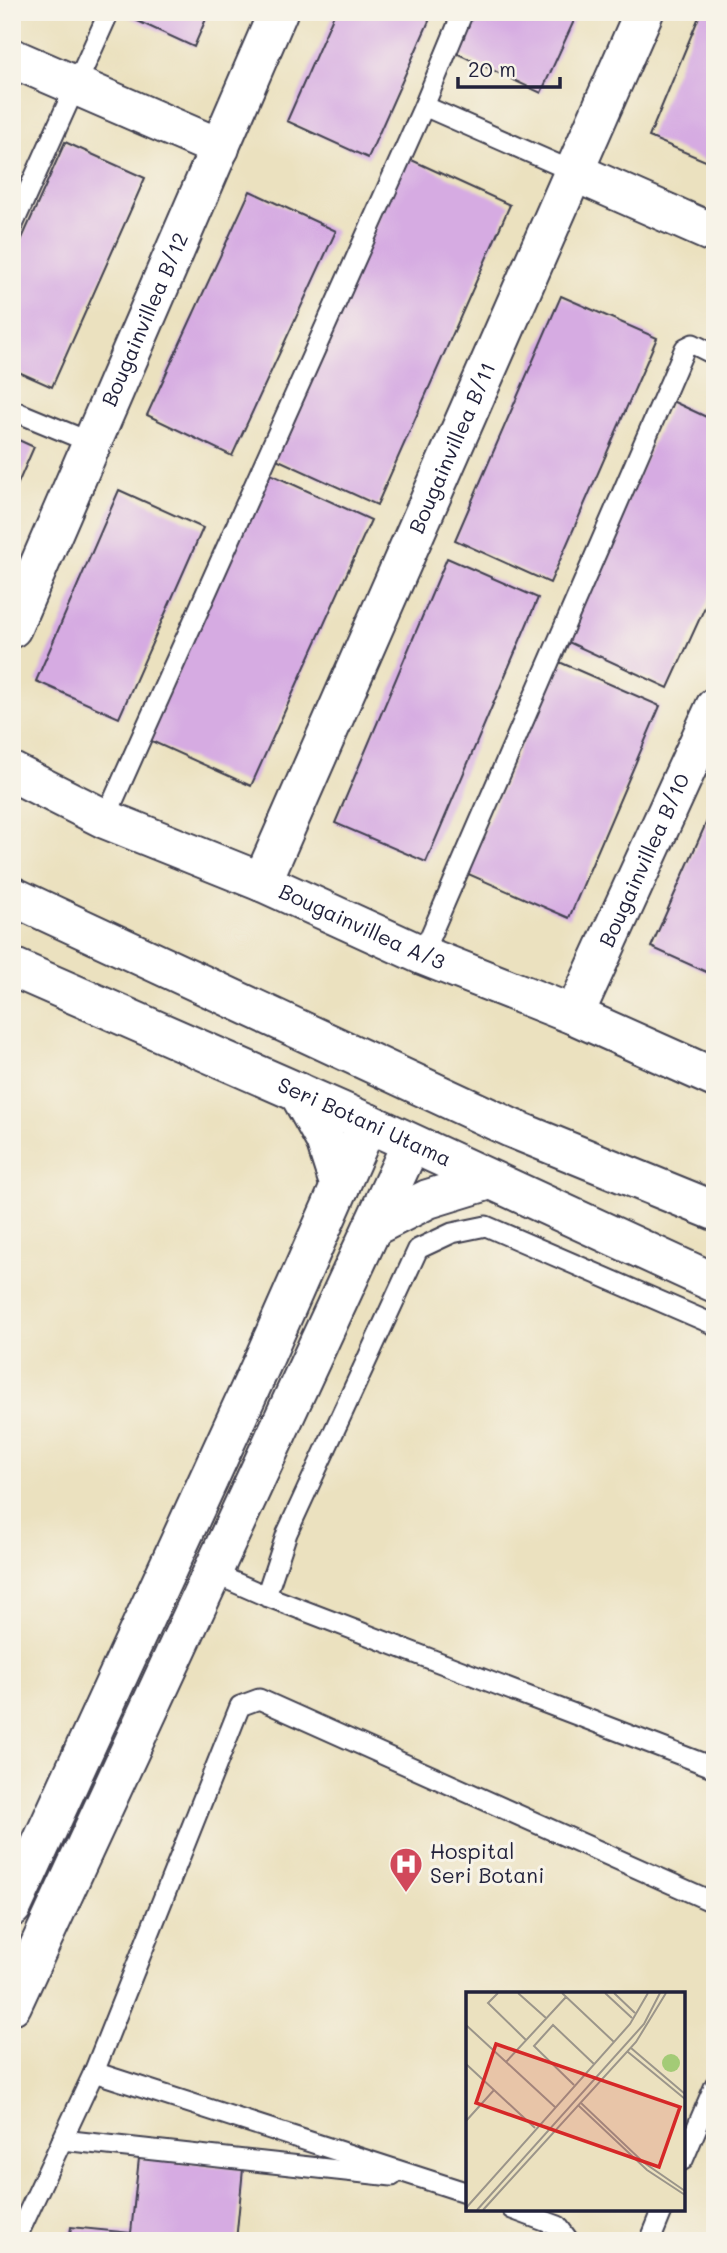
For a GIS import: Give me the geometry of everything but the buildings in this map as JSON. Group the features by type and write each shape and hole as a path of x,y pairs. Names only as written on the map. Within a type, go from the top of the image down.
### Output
{"street":[{"name":"Bougainvillea B/12","path":"12,628 278,12"},
{"name":"Bougainvillea B/11","path":"262,882 644,12"},
{"path":"12,58 220,148"},
{"path":"572,171 715,234"},
{"name":"Bougainvillea B/10","path":"573,1014 715,707"},
{"name":"Bougainvillea A/3","path":"12,772 105,819 262,882 422,955 573,1014 715,1078"},
{"name":"Seri Botani Utama","path":"12,896 397,1097"},
{"name":"Seri Botani Utama","path":"12,967 298,1092 397,1097 511,1128 715,1211"},
{"path":"298,1092 325,1140 340,1188"},
{"path":"12,2005 411,1144 397,1097"},
{"path":"12,1907 257,1376 340,1188 397,1097"},
{"name":"Seri Botani Utama","path":"411,1144 715,1283"},
{"path":"373,1227 428,1199 490,1180"}],"lane":[{"path":"12,227 109,12"},
{"path":"105,819 424,106 463,12"},
{"path":"424,106 572,171"},
{"path":"422,955 685,348 693,344 715,355"},
{"path":"12,410 92,443"},
{"path":"266,1596 287,1534 418,1249 452,1233 486,1226 715,1325"},
{"path":"213,1573 266,1596 715,1769"},
{"path":"15,2241 94,2071 240,1706 259,1699 715,1903"},
{"path":"94,2071 466,2192"},
{"path":"685,2155 715,2085"},
{"path":"62,2140 435,2181"},
{"path":"517,2211 558,2226 569,2241"},
{"path":"650,2241 662,2211"}],"place":[{"name":"Hospital Seri Botani","path":"406,1894"}]}
